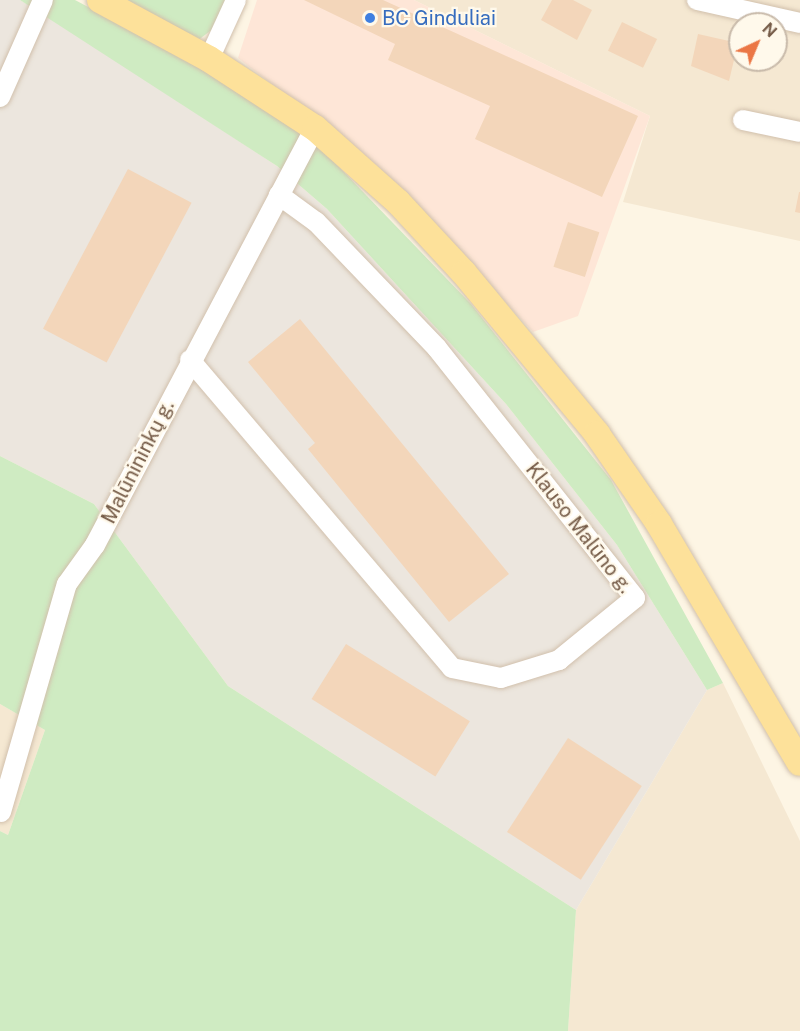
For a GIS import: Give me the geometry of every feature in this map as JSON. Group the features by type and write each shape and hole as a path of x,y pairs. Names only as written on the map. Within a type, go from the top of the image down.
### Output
{"main road":[{"path":"100,0 209,59 315,128 398,202 529,347 597,434 724,626 800,763"}],"street":[{"path":"0,97 43,0"},
{"path":"209,59 236,0"},
{"path":"697,0 800,23"},
{"path":"743,120 800,132"},
{"name":"Malūnininkų g.","path":"1,812 67,584 95,545 190,360 315,128"},
{"name":"Klauso Malūno g.","path":"190,360 452,668 501,678 559,660 634,598 437,348 316,222 279,195"}],"shaded area":[{"path":"0,0 20,0 47,16 277,166 327,209 506,404 617,545 707,690 576,910 228,686 94,504 0,456"},
{"path":"257,0 414,0 650,116 578,316 533,332 378,166 238,58"},
{"path":"414,0 800,0 800,241 623,202 650,116"},
{"path":"723,683 800,841 800,1031 568,1031 576,910 707,690"},
{"path":"0,704 45,730 8,835 0,831"}],"green space":[{"path":"20,0 75,0 242,89 315,142 471,304 611,480 723,683 707,690 617,545 506,404 327,209 277,166"},
{"path":"123,0 230,0 218,25 197,41"},
{"path":"0,456 94,504 228,686 576,910 568,1031 0,1031 0,831 8,835 45,730 0,704"}],"building":[{"path":"304,0 383,0 638,116 602,197 475,139 490,106 388,60 395,44"},
{"path":"552,0 573,0 592,10 577,40 541,20"},
{"path":"622,22 657,39 643,68 608,51"},
{"path":"698,34 728,41 728,72 731,72 729,81 691,66"},
{"path":"128,169 192,203 107,363 43,329"},
{"path":"800,192 800,213 795,212"},
{"path":"568,222 599,232 585,277 553,267"},
{"path":"300,319 509,574 449,622 308,449 315,443 248,362"},
{"path":"346,644 470,721 435,776 312,699"},
{"path":"568,738 642,786 581,880 507,832"}],"place":[{"name":"BC Ginduliai","path":"370,18"}]}
